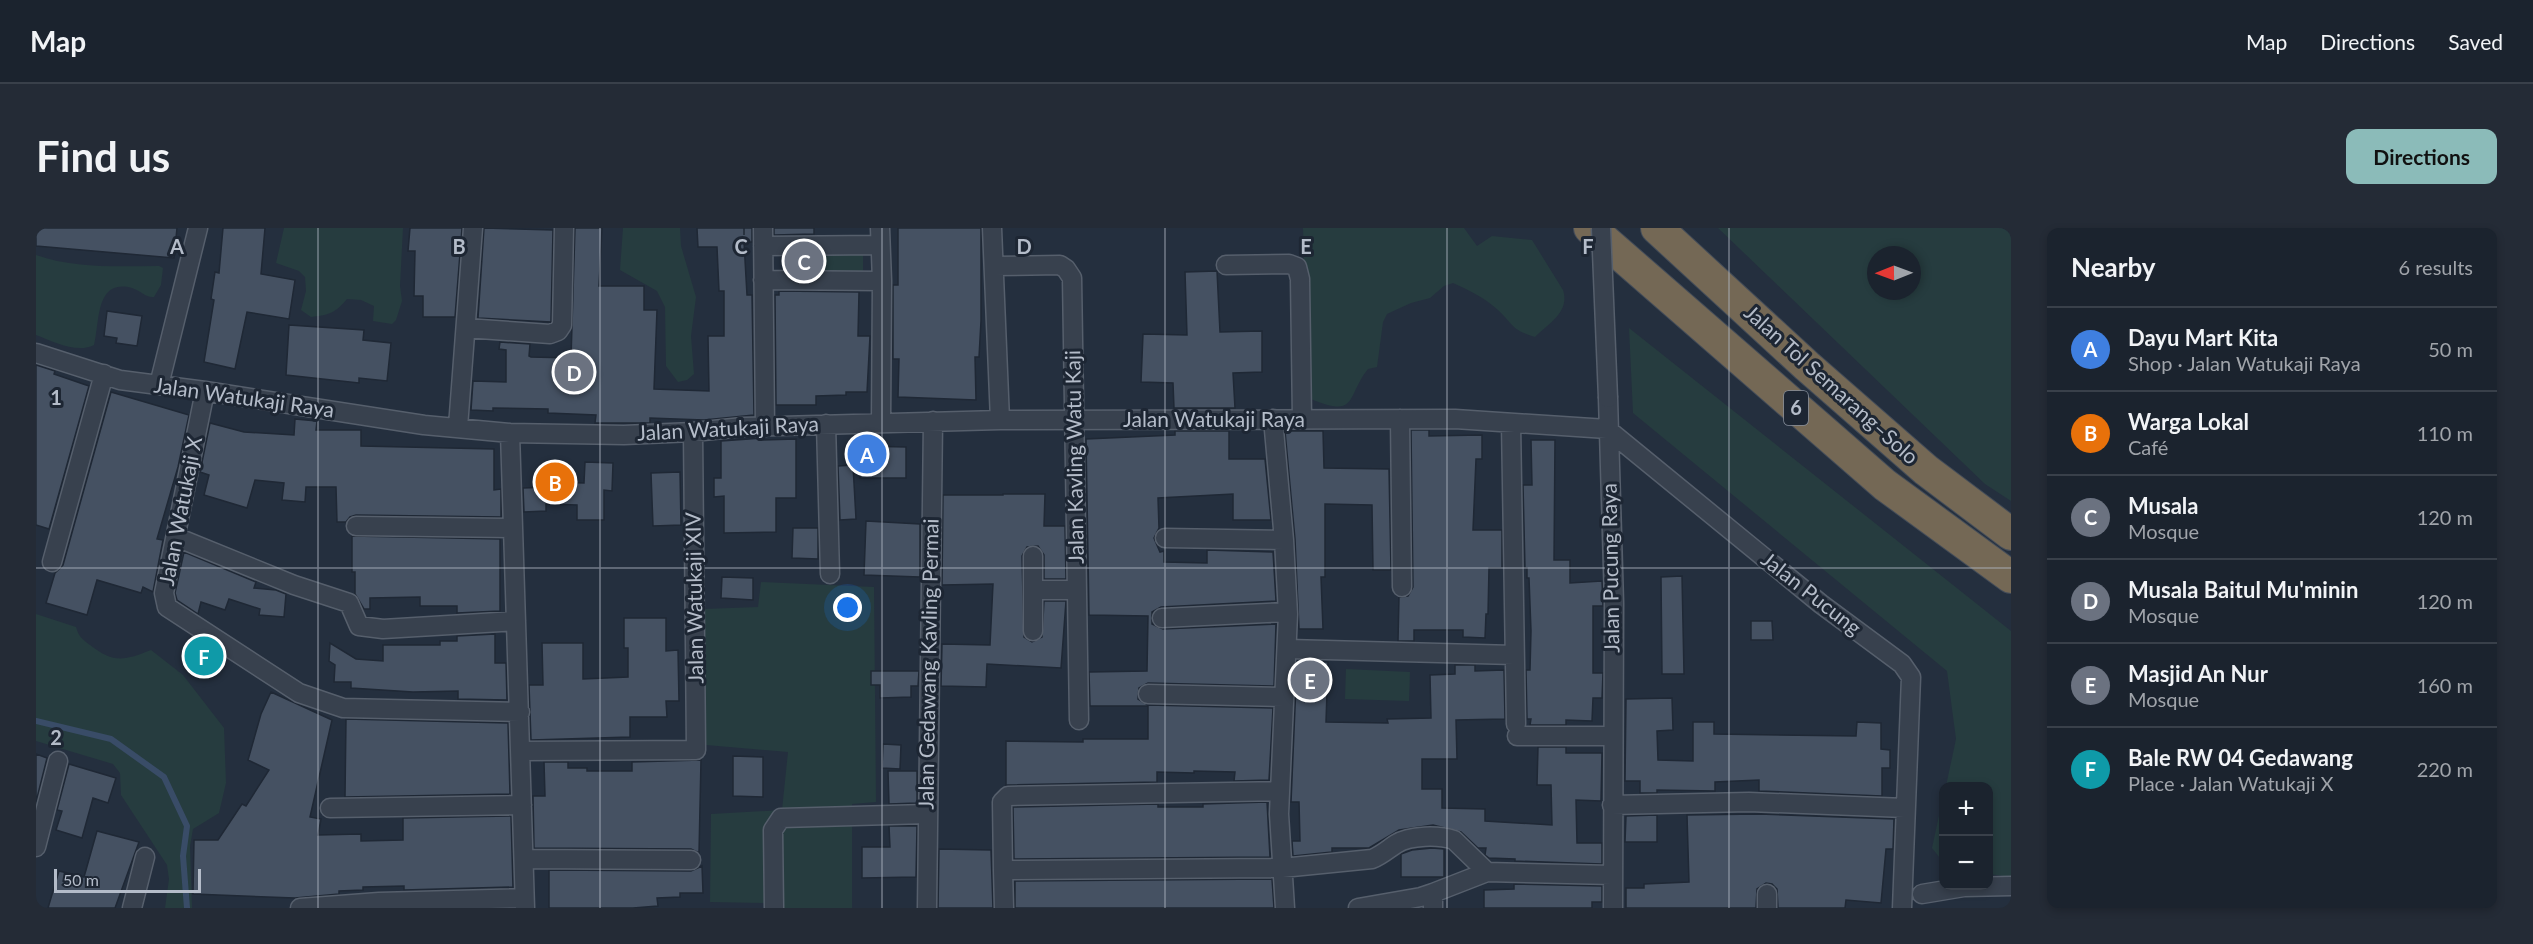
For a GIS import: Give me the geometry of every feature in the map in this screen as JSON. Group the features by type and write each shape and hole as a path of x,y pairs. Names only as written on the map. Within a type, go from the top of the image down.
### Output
{"highway":[{"name":"Jalan Tol Semarang–Solo","path":"1590,228 1886,485 2011,577"},
{"name":"Jalan Tol Semarang–Solo","path":"1657,228 1807,366 1926,470 2011,534"}],"street":[{"path":"159,385 198,228"},
{"path":"458,427 473,228"},
{"path":"465,328 550,334 558,331 562,325 564,228"},
{"path":"763,228 765,426"},
{"path":"992,228 1000,420"},
{"name":"Jalan Pucung Raya","path":"1601,228 1614,603 1613,908"},
{"path":"763,246 880,236 881,422"},
{"path":"1226,265 1289,264 1297,267 1300,279 1302,419"},
{"name":"Jalan Kavling Watu Kaji","path":"994,266 1060,265 1070,273 1073,289 1079,720"},
{"path":"763,280 882,281"},
{"name":"Jalan Watukaji Raya","path":"36,353 120,380 424,425 510,433 624,435 765,426 933,421 1273,419 1455,419 1607,429"},
{"path":"52,562 104,374"},
{"name":"Jalan Watukaji X","path":"205,391 164,593 166,607 299,693 343,708 520,712"},
{"path":"1273,419 1288,614 1280,790 1285,908"},
{"path":"1400,419 1402,587"},
{"name":"Jalan Gedawang Kavling Permai","path":"927,908 933,421"},
{"path":"1511,423 1517,730 1612,736"},
{"path":"826,424 830,574"},
{"name":"Jalan Pucung","path":"1607,429 1821,604 1902,663 1911,677 1902,908"},
{"name":"Jalan Watukaji XIV","path":"521,751 696,750 693,432"},
{"path":"300,908 525,903 510,433"},
{"path":"356,526 513,528"},
{"path":"176,537 294,585 349,603 359,626 383,629 516,621"},
{"path":"1165,538 1284,540"},
{"path":"1033,556 1033,631"},
{"path":"1033,590 1077,590"},
{"path":"1162,618 1286,612 1288,614"},
{"path":"1288,649 1514,655"},
{"path":"1148,694 1284,697"},
{"path":"36,847 58,761"},
{"path":"1004,908 1002,802 1008,796 1280,790"},
{"path":"1612,805 1749,802 1905,808"},
{"path":"330,808 522,805"},
{"path":"774,908 773,830 777,822 785,817 927,814"},
{"path":"1003,870 1282,868 1372,859 1405,840 1446,838 1454,840 1487,872"},
{"path":"132,908 145,857"},
{"path":"524,859 691,860"},
{"path":"1358,908 1421,897 1433,900 1487,872 1612,875"},
{"path":"1902,880 1926,901 1964,887 2011,886"}],"green space":[{"path":"284,228 403,228 400,286 402,301 396,320 392,324 373,321 374,306 361,300 347,299 332,312 318,316 311,317 301,310 306,291 305,277 299,271 276,263"},
{"path":"623,228 680,228 681,246 696,297 691,336 694,374 687,380 678,382 666,366 665,307 657,291 620,270"},
{"path":"1303,228 1464,228 1477,246 1492,236 1532,240 1563,290 1564,305 1557,317 1535,337 1517,329 1493,306 1477,295 1453,283 1444,286 1430,298 1411,303 1387,314 1383,322 1377,367 1368,369 1348,402 1343,406 1324,404 1308,398"},
{"path":"1718,228 2011,228 2011,501 1985,484"},
{"path":"820,252 863,252 863,275 820,274"},
{"path":"36,255 81,265 159,266 163,268 161,285 154,297 132,288 111,289 101,304 94,345 80,348 65,346 36,335"},
{"path":"1629,328 2011,631 2011,877 1993,875 1993,782 1947,782 1956,739 1947,671 1633,413"},
{"path":"761,582 874,587 876,802 852,804 852,908 766,908 766,903 710,902 711,814 782,810 788,752 706,745 704,609 758,607"},
{"path":"36,614 76,627 85,641 105,655 126,658 151,650 183,675 224,728 226,783 219,813 193,829 190,846 192,908 165,908 169,879 167,865 121,795 120,773 113,764 36,741"},
{"path":"1346,669 1410,672 1409,701 1345,699"},
{"path":"1939,816 1939,857 1932,848"}],"building":[{"path":"36,228 177,228 174,258 36,246"},
{"path":"223,228 265,228 261,274 295,280 289,319 247,312 235,369 204,362 214,300 211,299 215,272 219,273"},
{"path":"410,228 462,228 455,317 423,317 423,296 414,296 415,251 408,251"},
{"path":"484,228 553,230 551,322 478,318"},
{"path":"575,228 602,228 599,286 644,286 644,310 657,310 654,389 709,391 708,336 724,336 724,291 719,291 717,247 698,247 697,228 752,228 752,242 744,242 747,295 752,295 754,415 704,420 650,418 650,423 595,423 596,415 548,413 548,409 471,410 473,381 506,382 506,350 499,349 500,342 530,344 529,356 531,357 571,358"},
{"path":"774,228 814,228 814,234 774,235"},
{"path":"898,228 981,228 981,321 979,357 975,357 976,400 898,397 899,359 893,359 893,285 898,285"},
{"path":"794,257 815,257 815,269 794,269"},
{"path":"1217,271 1220,332 1262,331 1262,372 1233,373 1235,408 1174,408 1173,383 1141,382 1143,334 1187,335 1185,272"},
{"path":"779,291 859,292 858,336 870,336 867,392 816,396 816,405 776,405 775,295 779,295"},
{"path":"107,311 142,316 137,346 116,343 117,338 104,336"},
{"path":"289,325 364,330 363,340 391,343 387,381 359,378 359,383 286,375"},
{"path":"36,365 89,386 49,529 36,525"},
{"path":"111,392 189,415 178,467 157,539 163,540 153,592 143,587 141,593 97,580 87,615 46,603 55,573 63,565"},
{"path":"295,419 317,421 316,430 361,430 361,446 494,449 494,490 501,489 501,517 356,515 350,517 346,522 337,522 336,487 306,487 305,502 282,500 284,483 255,480 247,508 204,495 209,475 200,472 210,423 244,432 294,435"},
{"path":"1411,430 1429,430 1429,436 1482,435 1482,459 1476,459 1473,530 1502,530 1502,568 1489,568 1485,638 1463,637 1463,630 1414,630 1414,641 1398,641 1399,597 1408,596 1413,587"},
{"path":"1175,431 1229,431 1229,459 1265,459 1271,520 1233,520 1233,494 1158,498 1159,528 1154,538 1160,552 1164,551 1164,562 1207,563 1207,550 1273,552 1276,601 1161,607 1152,612 1152,624 1163,629 1276,624 1274,686 1148,683 1139,688 1138,699 1148,705 1273,708 1269,780 1234,781 1235,772 1194,771 1194,773 1157,772 1157,782 1006,785 1006,741 1083,742 1083,739 1148,739 1148,706 1090,706 1089,672 1147,671 1148,616 1089,615 1086,439 1175,435"},
{"path":"1285,431 1323,431 1324,468 1389,469 1391,570 1373,570 1372,505 1325,504 1325,577 1321,577 1323,629 1299,629 1295,539"},
{"path":"763,438 763,440 796,439 796,498 776,498 776,532 724,533 724,496 714,497 714,478 721,478 721,441"},
{"path":"1531,440 1555,440 1554,560 1570,560 1570,583 1602,581 1603,606 1593,606 1593,673 1603,673 1602,698 1593,698 1592,721 1566,720 1566,725 1530,725 1531,719 1527,719 1526,670 1530,670 1531,631 1529,578 1527,578 1527,568 1525,568 1523,485 1532,485"},
{"path":"860,446 906,447 906,478 860,478"},
{"path":"585,462 613,463 612,491 604,490 604,520 577,520 577,505 546,504 546,511 524,512 523,488 549,487 550,482 584,483"},
{"path":"853,465 856,519 840,520 838,466"},
{"path":"680,472 681,525 653,526 651,473"},
{"path":"1045,494 1044,526 1065,526 1066,579 1044,579 1044,555 1038,546 1027,547 1022,556 1024,637 1032,642 1042,637 1044,601 1066,601 1061,668 987,664 986,687 941,686 942,644 990,645 993,584 942,585 943,495"},
{"path":"866,521 920,524 920,577 864,575"},
{"path":"793,528 818,528 818,559 792,558"},
{"path":"352,536 500,539 500,611 457,613 457,606 420,606 420,597 370,598 370,609 364,609 355,594 355,572 352,572"},
{"path":"184,552 256,582 254,588 276,590 286,594 284,617 259,615 260,609 229,599 225,610 201,602 198,614 177,600 175,593"},
{"path":"1682,576 1684,674 1662,674 1661,577"},
{"path":"722,577 753,578 753,600 721,598"},
{"path":"624,618 666,618 666,651 678,650 679,701 666,701 667,717 630,717 630,737 531,740 529,685 543,685 542,643 583,643 583,679 628,677 628,648 624,648"},
{"path":"1751,621 1772,621 1773,640 1751,640"},
{"path":"495,634 495,663 506,663 507,700 458,699 458,691 413,692 351,688 351,682 334,682 335,665 329,661 330,643 356,659 383,661 383,645 440,645 440,641 457,641 457,636"},
{"path":"1297,661 1328,662 1326,722 1388,723 1387,719 1431,718 1430,675 1455,674 1455,665 1475,665 1475,671 1504,670 1505,719 1456,720 1457,759 1422,759 1422,789 1442,789 1442,808 1485,809 1485,821 1552,825 1551,785 1537,785 1538,747 1566,747 1566,753 1602,753 1601,801 1576,800 1577,843 1602,843 1602,864 1489,858 1485,855 1486,848 1478,848 1461,832 1433,825 1399,830 1369,848 1332,848 1332,852 1293,856 1292,841 1300,841 1299,802 1291,802"},
{"path":"871,671 919,671 918,686 911,686 911,697 880,698 880,685 871,685"},
{"path":"271,692 332,720 310,817 321,819 318,835 361,834 361,841 403,840 403,818 511,816 513,887 404,890 404,886 363,887 363,890 339,891 339,894 295,898 193,894 194,840 218,840 242,804 246,806 269,770 248,760 261,714"},
{"path":"1672,698 1673,730 1657,731 1658,760 1693,761 1693,722 1714,722 1714,734 1856,736 1857,722 1881,723 1881,749 1890,750 1890,768 1882,768 1882,796 1759,791 1759,780 1715,782 1715,791 1657,790 1657,793 1640,793 1640,781 1625,781 1626,699"},
{"path":"346,719 508,723 510,794 345,797"},
{"path":"883,744 901,745 900,769 882,768"},
{"path":"36,754 47,758 36,802"},
{"path":"733,756 763,757 763,797 733,796"},
{"path":"701,760 699,853 691,849 534,848 533,796 545,796 544,762 568,762 568,768 587,768 587,771 632,771 632,762"},
{"path":"69,764 116,778 108,803 93,798 82,838 56,830 62,811 57,810"},
{"path":"888,771 917,771 917,803 889,804"},
{"path":"1267,802 1270,857 1014,859 1013,807 1158,804 1158,807 1203,807 1203,804"},
{"path":"1759,814 1894,819 1893,849 1886,849 1881,903 1846,900 1845,908 1778,908 1777,889 1772,884 1766,883 1757,889 1756,908 1626,908 1626,888 1644,888 1644,884 1689,882 1687,815"},
{"path":"1657,815 1657,842 1625,842 1626,816"},
{"path":"889,826 917,826 916,877 862,878 862,847 890,847"},
{"path":"97,831 139,842 115,908 48,908 59,871 84,877"},
{"path":"939,849 991,850 993,908 938,908"},
{"path":"1444,849 1444,877 1401,877 1401,854 1412,850"},
{"path":"702,866 703,893 680,893 680,897 657,898 658,906 549,908 549,870 691,871"},
{"path":"1272,879 1274,908 1015,908 1015,881"},
{"path":"1514,884 1602,886 1602,902 1592,902 1592,908 1484,908 1484,890 1514,889"}],"waterway":[{"path":"36,721 111,739 164,777 187,826 183,856 187,908"}],"place":[{"name":"Musala","path":"804,261"},
{"name":"Musala Baitul Mu'minin","path":"574,372"},
{"name":"Dayu Mart Kita","path":"867,454"},
{"name":"Warga Lokal","path":"555,482"},
{"name":"Bale RW 04 Gedawang","path":"204,656"},
{"name":"Masjid An Nur","path":"1310,680"}]}
